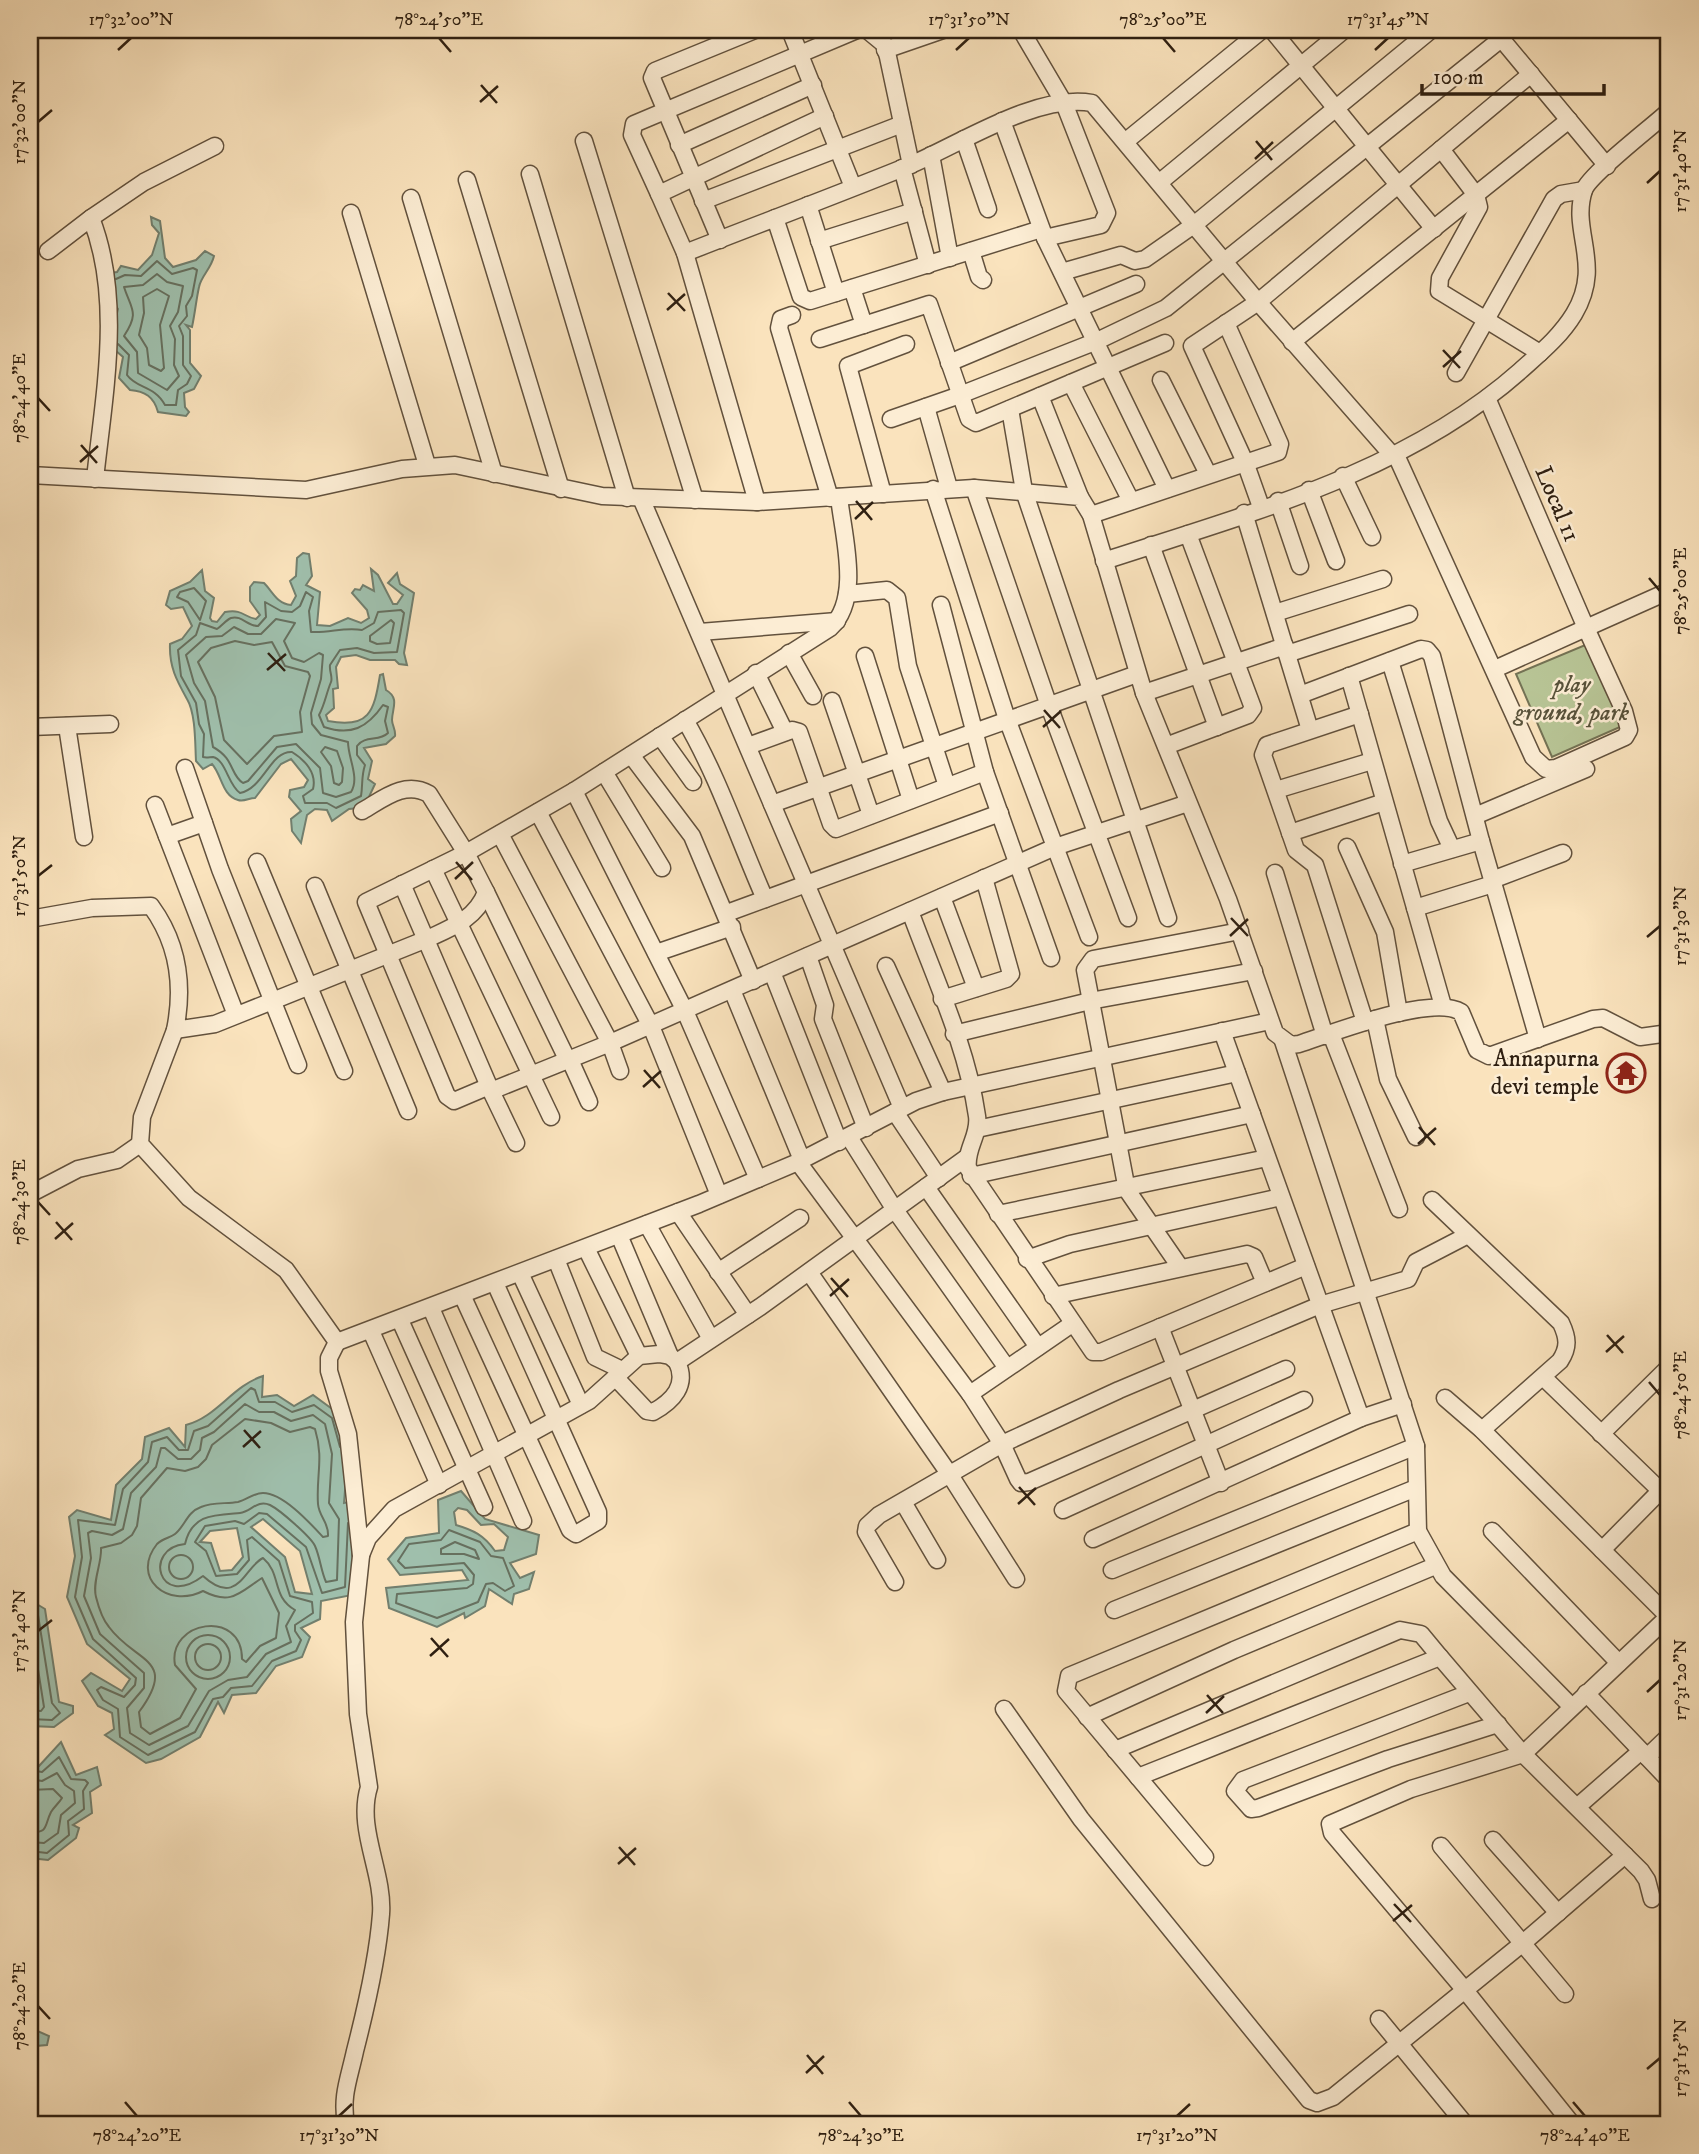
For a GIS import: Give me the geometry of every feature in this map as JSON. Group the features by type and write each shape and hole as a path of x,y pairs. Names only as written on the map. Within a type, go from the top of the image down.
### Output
{"street":[{"path":"720,240 651,83 655,71 755,30"},
{"path":"790,30 853,187"},
{"path":"757,502 685,253 631,131 634,124 664,110 857,30"},
{"path":"867,30 877,36 886,50 902,124 914,211 928,265"},
{"path":"886,50 943,30"},
{"path":"775,218 801,298 810,302 971,251 1043,233 1101,225 1106,218 1064,103 1021,30"},
{"path":"1126,141 1262,30"},
{"path":"1272,30 1434,229"},
{"path":"1160,182 1344,30"},
{"path":"1062,272 1122,255 1135,261 1145,259 1195,225 1431,30"},
{"path":"891,419 960,396 1097,341 1166,308 1367,147 1498,34 1607,166"},
{"path":"1261,507 1245,462 1192,347 1258,302 1531,74"},
{"path":"679,145 813,85"},
{"path":"685,253 907,166 1002,121 1064,103 1087,102 1098,106 1258,302 1394,456 1495,669 1669,590"},
{"path":"1455,373 1554,199 1561,194 1584,190 1669,111"},
{"path":"659,194 825,116"},
{"path":"1292,342 1569,120"},
{"path":"1002,121 1043,233 1167,489"},
{"path":"703,201 902,124"},
{"path":"964,139 988,209"},
{"path":"584,141 695,500"},
{"path":"48,251 144,183 215,146"},
{"path":"1441,149 1476,195 1479,207 1440,278 1439,291 1540,353"},
{"path":"931,155 950,258"},
{"path":"530,174 634,498 700,632 726,692 834,945 898,1110 933,1183 1038,1347"},
{"path":"467,180 561,489"},
{"path":"1104,561 1188,534 1394,456 1432,436 1487,398 1564,330 1584,296 1588,276 1583,215 1584,190"},
{"path":"411,198 494,474"},
{"path":"807,205 836,293"},
{"path":"819,241 914,211"},
{"path":"351,213 427,465"},
{"path":"91,218 106,268 108,358 96,479"},
{"path":"971,251 979,276 983,280"},
{"path":"949,363 1136,284"},
{"path":"852,288 864,325"},
{"path":"820,339 929,304 971,422 1010,409 1165,343"},
{"path":"792,315 780,319 779,328 834,497 847,594 838,621 574,791 466,853 366,902 447,1096 454,1101 532,1076 1055,847 1188,803"},
{"path":"1091,515 1278,452 1280,443 1227,323"},
{"path":"883,494 848,366 906,344"},
{"path":"1161,380 1208,474"},
{"path":"1071,383 1131,501"},
{"path":"1040,396 1080,497 1091,515 1144,693 1240,931 1270,1021 1275,1033 1283,1041 1363,1293 1404,1404 1416,1446 1418,1531 1435,1566 1572,1707"},
{"name":"Local 11","path":"1487,398 1624,711 1629,730 1625,737 1556,768 1546,769 1533,757 1495,669"},
{"path":"926,407 941,489 1007,719 1089,937"},
{"path":"1010,409 1024,491 1168,918"},
{"path":"30,475 306,490 427,465 455,465 561,489 634,498 757,502 974,488 1080,497"},
{"path":"1343,476 1372,537"},
{"path":"974,488 1049,706 1128,918"},
{"path":"1310,489 1336,561"},
{"path":"1278,501 1300,566"},
{"path":"1244,513 1310,730"},
{"path":"1166,746 1253,711 1188,534"},
{"path":"1152,545 1217,727"},
{"path":"1275,613 1383,579"},
{"path":"847,594 887,590 897,598 908,666 947,786"},
{"path":"941,605 985,772 1051,958"},
{"path":"1144,693 1236,662 1409,614"},
{"path":"700,632 838,621"},
{"path":"1300,695 1421,649 1427,650 1432,656 1481,841 1538,1039"},
{"path":"789,653 813,696"},
{"path":"865,656 911,800"},
{"path":"1390,661 1438,821 1451,849"},
{"path":"756,673 785,732"},
{"path":"772,804 972,730 1137,674"},
{"path":"1349,676 1443,1006"},
{"path":"832,701 871,815"},
{"path":"1360,714 1267,745 1264,750 1290,833 1298,853 1313,860 1388,1079 1416,1137"},
{"path":"685,720 712,768 723,804 765,899"},
{"path":"30,727 110,724"},
{"path":"67,726 84,837"},
{"path":"748,746 785,732 799,732 834,828 985,772"},
{"path":"660,736 693,782"},
{"path":"631,755 692,836 753,981"},
{"path":"1276,790 1372,761"},
{"path":"185,768 299,1065"},
{"path":"1475,816 1586,769"},
{"path":"604,772 662,868"},
{"path":"362,811 399,790 423,790 429,794 466,853 589,1102"},
{"path":"574,791 685,1011 758,1178"},
{"path":"1290,833 1384,802"},
{"path":"155,805 236,1015"},
{"path":"538,812 650,1026 719,1195"},
{"path":"656,953 729,920 765,899 1000,813"},
{"path":"167,836 204,823"},
{"path":"500,834 610,1043 620,1071"},
{"path":"1402,864 1481,841"},
{"path":"1347,848 1385,932 1399,1013"},
{"path":"1415,908 1493,882 1563,853"},
{"path":"257,862 311,985 344,1070"},
{"path":"433,869 551,1116"},
{"path":"1275,873 1328,1035 1399,1209"},
{"path":"942,999 1006,979 1011,974 984,878"},
{"path":"402,884 489,1089 516,1143"},
{"path":"315,886 408,1111"},
{"path":"175,1030 215,1024 459,925 473,914 486,892"},
{"path":"942,897 976,988"},
{"path":"30,919 92,908 151,906 168,937 179,975 181,1002 175,1030 142,1117 140,1144 189,1198 286,1270 337,1342"},
{"path":"360,1556 368,1538 394,1509 581,1405 639,1356 673,1359 711,1339 966,1158 977,1129 970,1085 909,911"},
{"path":"1180,1267 1127,1189 1085,970 1093,959 1240,931"},
{"path":"808,956 825,1005 823,1019 866,1128"},
{"path":"886,966 943,1092"},
{"path":"954,1034 1090,1001 1254,971"},
{"path":"772,972 844,1140 1007,1368"},
{"path":"732,990 800,1161 970,1394 1002,1444 1021,1483 1029,1482 1286,1369"},
{"path":"1283,1041 1299,1044 1370,1020 1443,1006 1461,1012 1481,1054 1497,1055 1603,1018 1640,1037 1669,1032"},
{"path":"346,2124 342,2102 356,2049 381,1914 379,1882 368,1836 366,1797 369,1787 358,1714 354,1622 360,1556 348,1434 330,1371 330,1358 337,1342 678,1212 800,1161 898,1110 943,1092 1101,1055 1270,1021"},
{"path":"1222,1031 1361,1419"},
{"path":"977,1129 1237,1073"},
{"path":"971,1176 1252,1114"},
{"path":"30,1194 78,1169 117,1160 140,1144"},
{"path":"966,1158 971,1176 1093,1352 1101,1352 1306,1266"},
{"path":"998,1214 1267,1158"},
{"path":"1027,1259 1070,1244 1282,1197"},
{"path":"1432,1200 1561,1323 1567,1335 1567,1349 1560,1362 1482,1430"},
{"path":"678,1212 748,1315"},
{"path":"718,1272 800,1218"},
{"path":"648,1224 711,1339"},
{"path":"556,1259 595,1357 619,1374 647,1411 653,1412 679,1388 681,1378 619,1235"},
{"path":"895,1582 866,1532 867,1526 879,1515 1002,1444 1175,1366 1320,1306 1408,1279 1416,1262 1468,1235"},
{"path":"586,1248 639,1356"},
{"path":"1053,1296 1251,1253 1265,1283"},
{"path":"808,1272 950,1475 1016,1579"},
{"path":"520,1273 581,1405"},
{"path":"462,1296 570,1530 576,1534 598,1521 598,1512 495,1283"},
{"path":"430,1308 523,1521"},
{"path":"400,1320 484,1507"},
{"path":"970,1394 1072,1324"},
{"path":"1160,1327 1221,1482"},
{"path":"371,1331 439,1485"},
{"path":"1601,1434 1669,1367"},
{"path":"1543,1377 1601,1434 1666,1491 1602,1550"},
{"path":"1445,1398 1482,1430 1669,1616 1523,1754 1411,1788 1330,1824 1332,1833 1464,1989 1572,2124"},
{"path":"1063,1510 1304,1400"},
{"path":"1093,1539 1361,1419 1404,1404"},
{"path":"1112,1570 1416,1446"},
{"path":"1114,1610 1416,1488"},
{"path":"903,1502 937,1560"},
{"path":"1205,1857 1066,1691 1066,1682 1077,1671 1418,1531"},
{"path":"1492,1531 1619,1663"},
{"path":"1087,1717 1234,1650 1435,1566"},
{"path":"1115,1750 1400,1630 1421,1634 1523,1754 1647,1880 1652,1899"},
{"path":"1138,1777 1440,1657"},
{"path":"1469,1693 1243,1780 1235,1791 1244,1805 1251,1810 1388,1759 1499,1724"},
{"path":"1586,1693 1669,1780"},
{"path":"1004,1709 1081,1818 1309,2100 1325,2103 1523,1943 1625,1855"},
{"path":"1577,1807 1669,1736"},
{"path":"1493,1840 1558,1913"},
{"path":"1441,1846 1565,1994"},
{"path":"1379,2019 1465,2124"}],"green space":[{"name":"play ground, park","path":"1590,643 1629,723 1552,757 1516,674"}],"water":[{"path":"151,217 160,221 165,258 173,267 196,260 205,251 214,256 200,283 192,327 186,325 190,330 190,363 201,376 194,389 184,393 185,407 189,412 186,416 158,412 148,396 130,390 119,378 123,357 109,345 118,309 107,294 110,273 117,272 121,266 138,270 152,255 159,233 152,225"},
{"path":"303,553 309,554 312,576 306,585 320,592 317,625 330,626 348,618 361,623 369,618 367,610 352,593 355,589 360,590 363,585 374,591 371,569 378,575 393,604 397,604 403,595 388,583 397,573 400,584 414,593 404,653 407,665 399,664 395,660 370,660 356,655 341,657 336,667 338,688 333,689 334,708 326,715 328,721 342,723 361,720 372,708 380,675 383,674 386,690 394,700 392,720 395,736 386,744 364,748 372,761 368,779 375,784 368,799 359,808 349,809 332,821 327,810 315,809 307,815 301,843 292,831 291,819 301,811 289,797 290,790 304,787 308,780 291,759 281,764 255,798 242,801 233,798 225,790 212,764 203,769 196,761 192,713 174,673 170,652 170,644 182,639 192,626 183,607 171,609 166,605 170,591 190,582 202,570 205,591 214,598 210,618 212,621 217,622 225,612 231,611 256,619 260,615 250,601 250,587 254,582 264,583 279,600 291,605 296,596 290,581 296,576 297,558"},
{"path":"263,1376 262,1397 277,1395 294,1406 313,1395 339,1414 348,1453 344,1503 353,1501 355,1510 352,1595 321,1601 320,1619 301,1628 310,1637 302,1657 276,1666 256,1693 232,1695 224,1713 218,1702 200,1737 161,1759 146,1763 105,1735 114,1729 112,1713 98,1706 82,1681 91,1673 122,1691 130,1679 87,1644 67,1597 75,1556 69,1517 77,1510 111,1520 116,1485 142,1459 145,1437 169,1428 185,1447 186,1425 207,1415 252,1381","holes":["263,1519 300,1551 312,1594 295,1592 285,1557 251,1527","237,1528 243,1557 232,1570 220,1571 211,1543 200,1542 210,1531"]},
{"path":"461,1491 485,1519 539,1535 536,1554 510,1563 520,1578 534,1572 529,1589 514,1594 512,1604 489,1589 485,1606 465,1618 464,1613 437,1627 389,1608 386,1588 468,1580 462,1570 400,1575 388,1559 406,1538 439,1533 438,1500","holes":["458,1508 467,1510 481,1525 494,1524 508,1537 504,1550 495,1551 478,1534 456,1525 454,1512"]},
{"path":"30,1600 45,1609 59,1702 73,1706 73,1713 54,1727 30,1726"},
{"path":"61,1742 76,1775 97,1767 101,1785 90,1792 92,1813 73,1825 79,1828 76,1838 48,1860 30,1858 30,1763 39,1766"},
{"path":"30,2018 35,2030 49,2036 47,2045 36,2046 33,2088 30,2090"}],"place":[{"name":"Annapurna devi temple","path":"1626,1073"}]}
